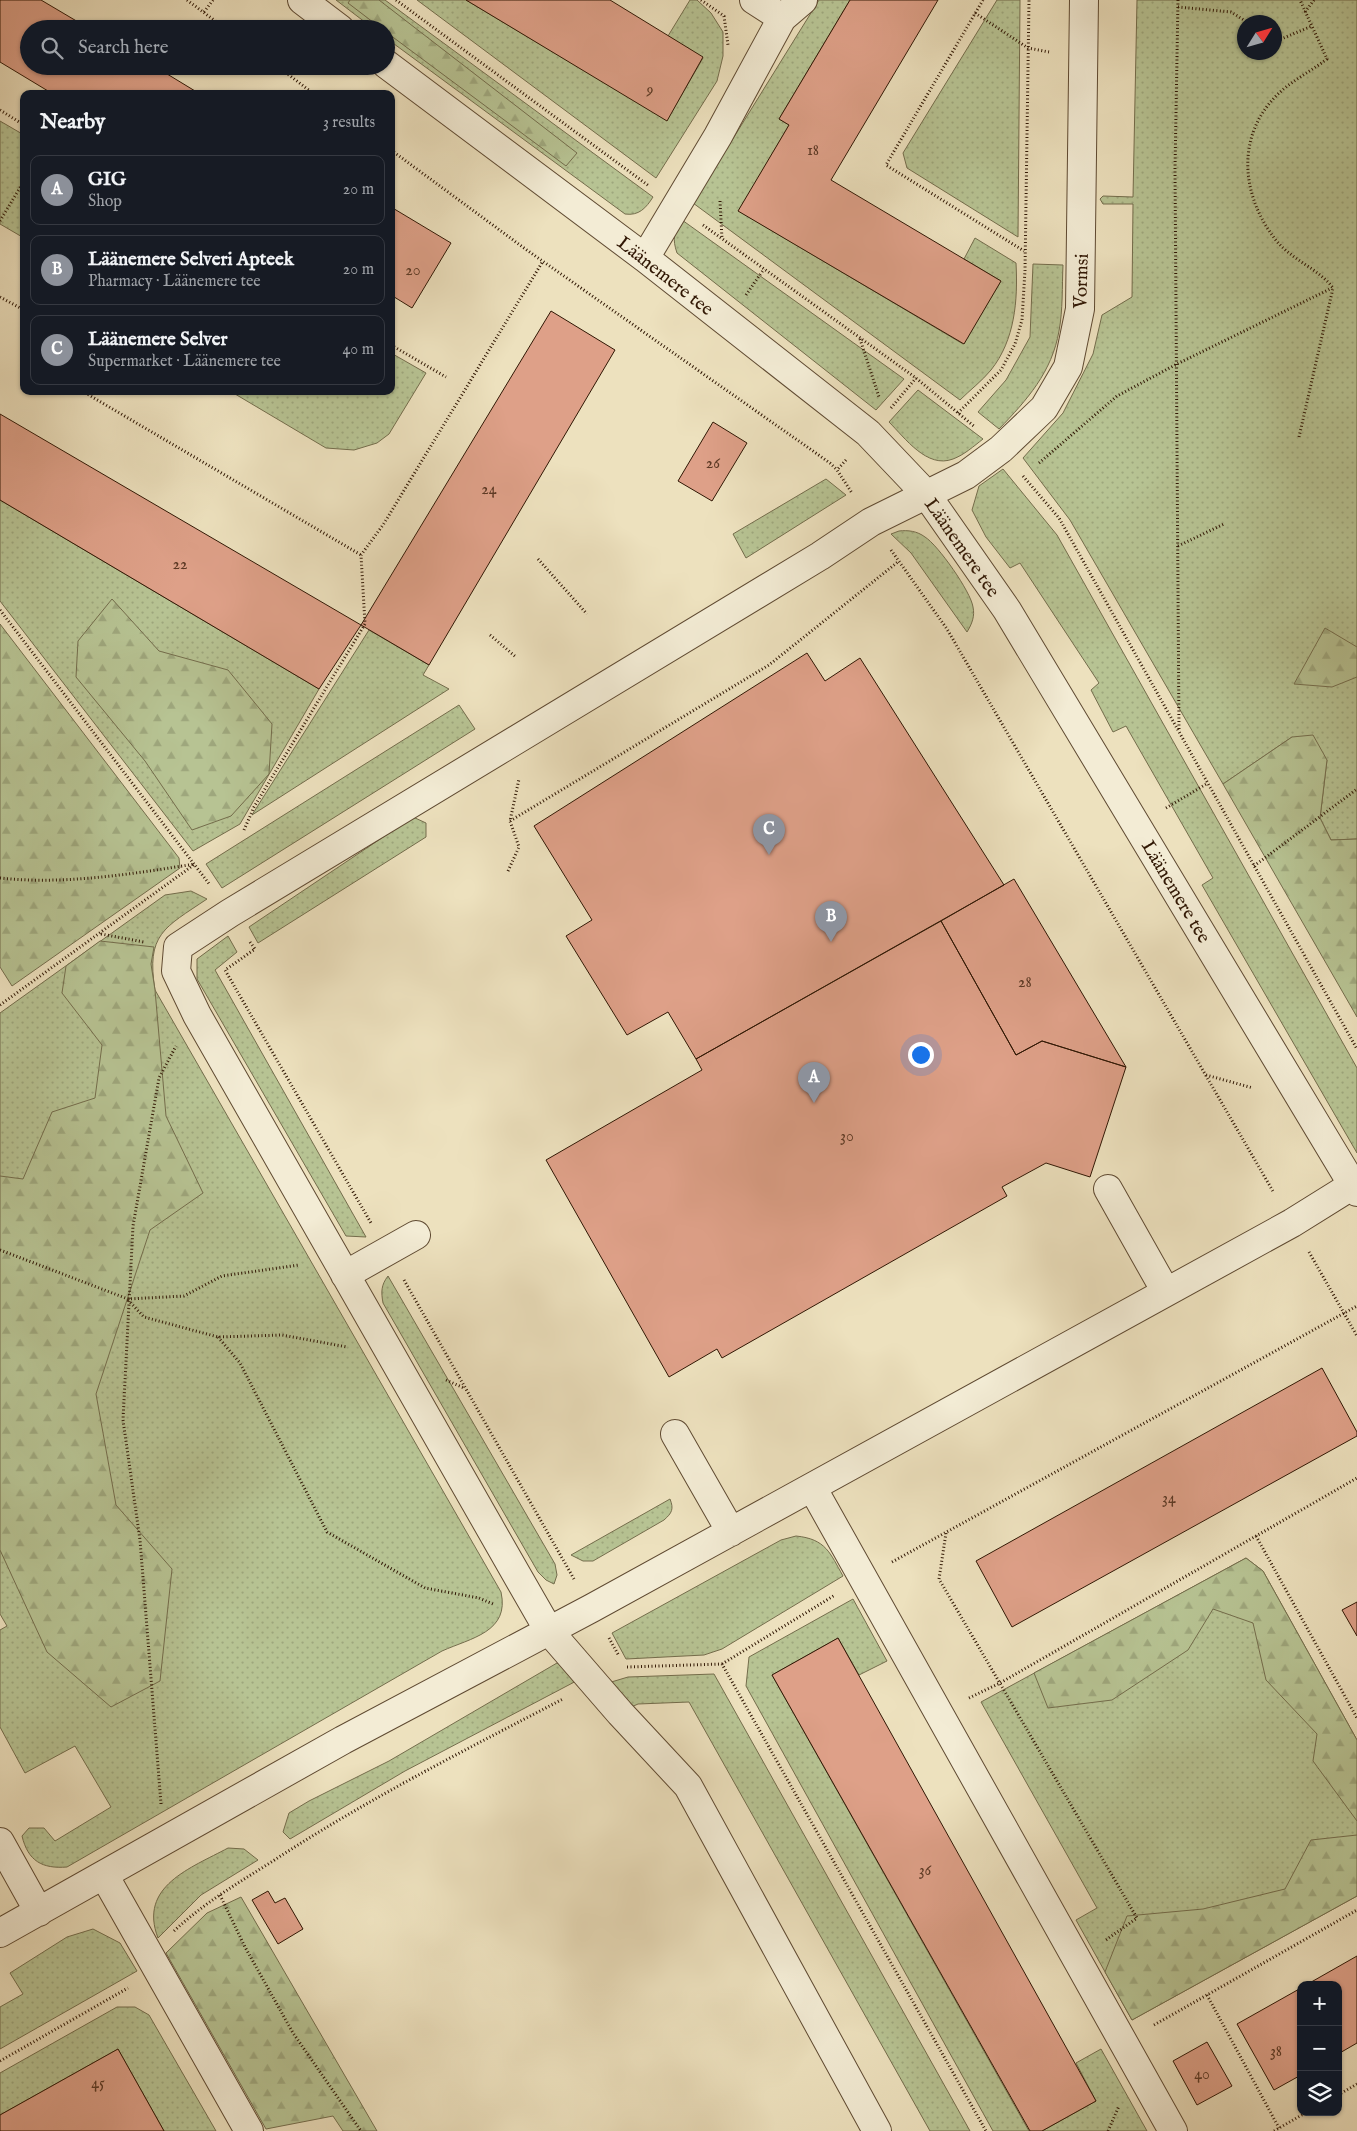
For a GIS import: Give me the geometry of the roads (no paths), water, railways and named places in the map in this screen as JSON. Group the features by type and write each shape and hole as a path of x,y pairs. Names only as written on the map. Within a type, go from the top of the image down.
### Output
{"street":[{"path":"302,0 328,20"},
{"path":"754,0 782,18"},
{"path":"645,258 718,136 782,18 803,0"},
{"name":"Vormsi","path":"340,1267 197,1015 176,971 178,947 238,908 820,556 871,522 966,475 1001,449 1044,408 1068,367 1080,309 1084,0"},
{"name":"Läänemere tee","path":"395,71 645,258 868,433 926,494 1007,610 1138,824 1355,1188"},
{"path":"0,1934 343,1740 731,1532 1355,1188"},
{"path":"1108,1189 1166,1292"},
{"path":"416,1234 340,1267 550,1630 620,1713 688,1786 877,2131"},
{"path":"675,1434 731,1532"},
{"path":"812,1487 1172,2131"},
{"path":"0,1842 39,1912"},
{"path":"104,1875 249,2131"}],"place":[{"name":"Läänemere Selver","path":"769,855"},
{"name":"Läänemere Selveri Apteek","path":"831,942"},
{"name":"GIG","path":"814,1103"}]}
